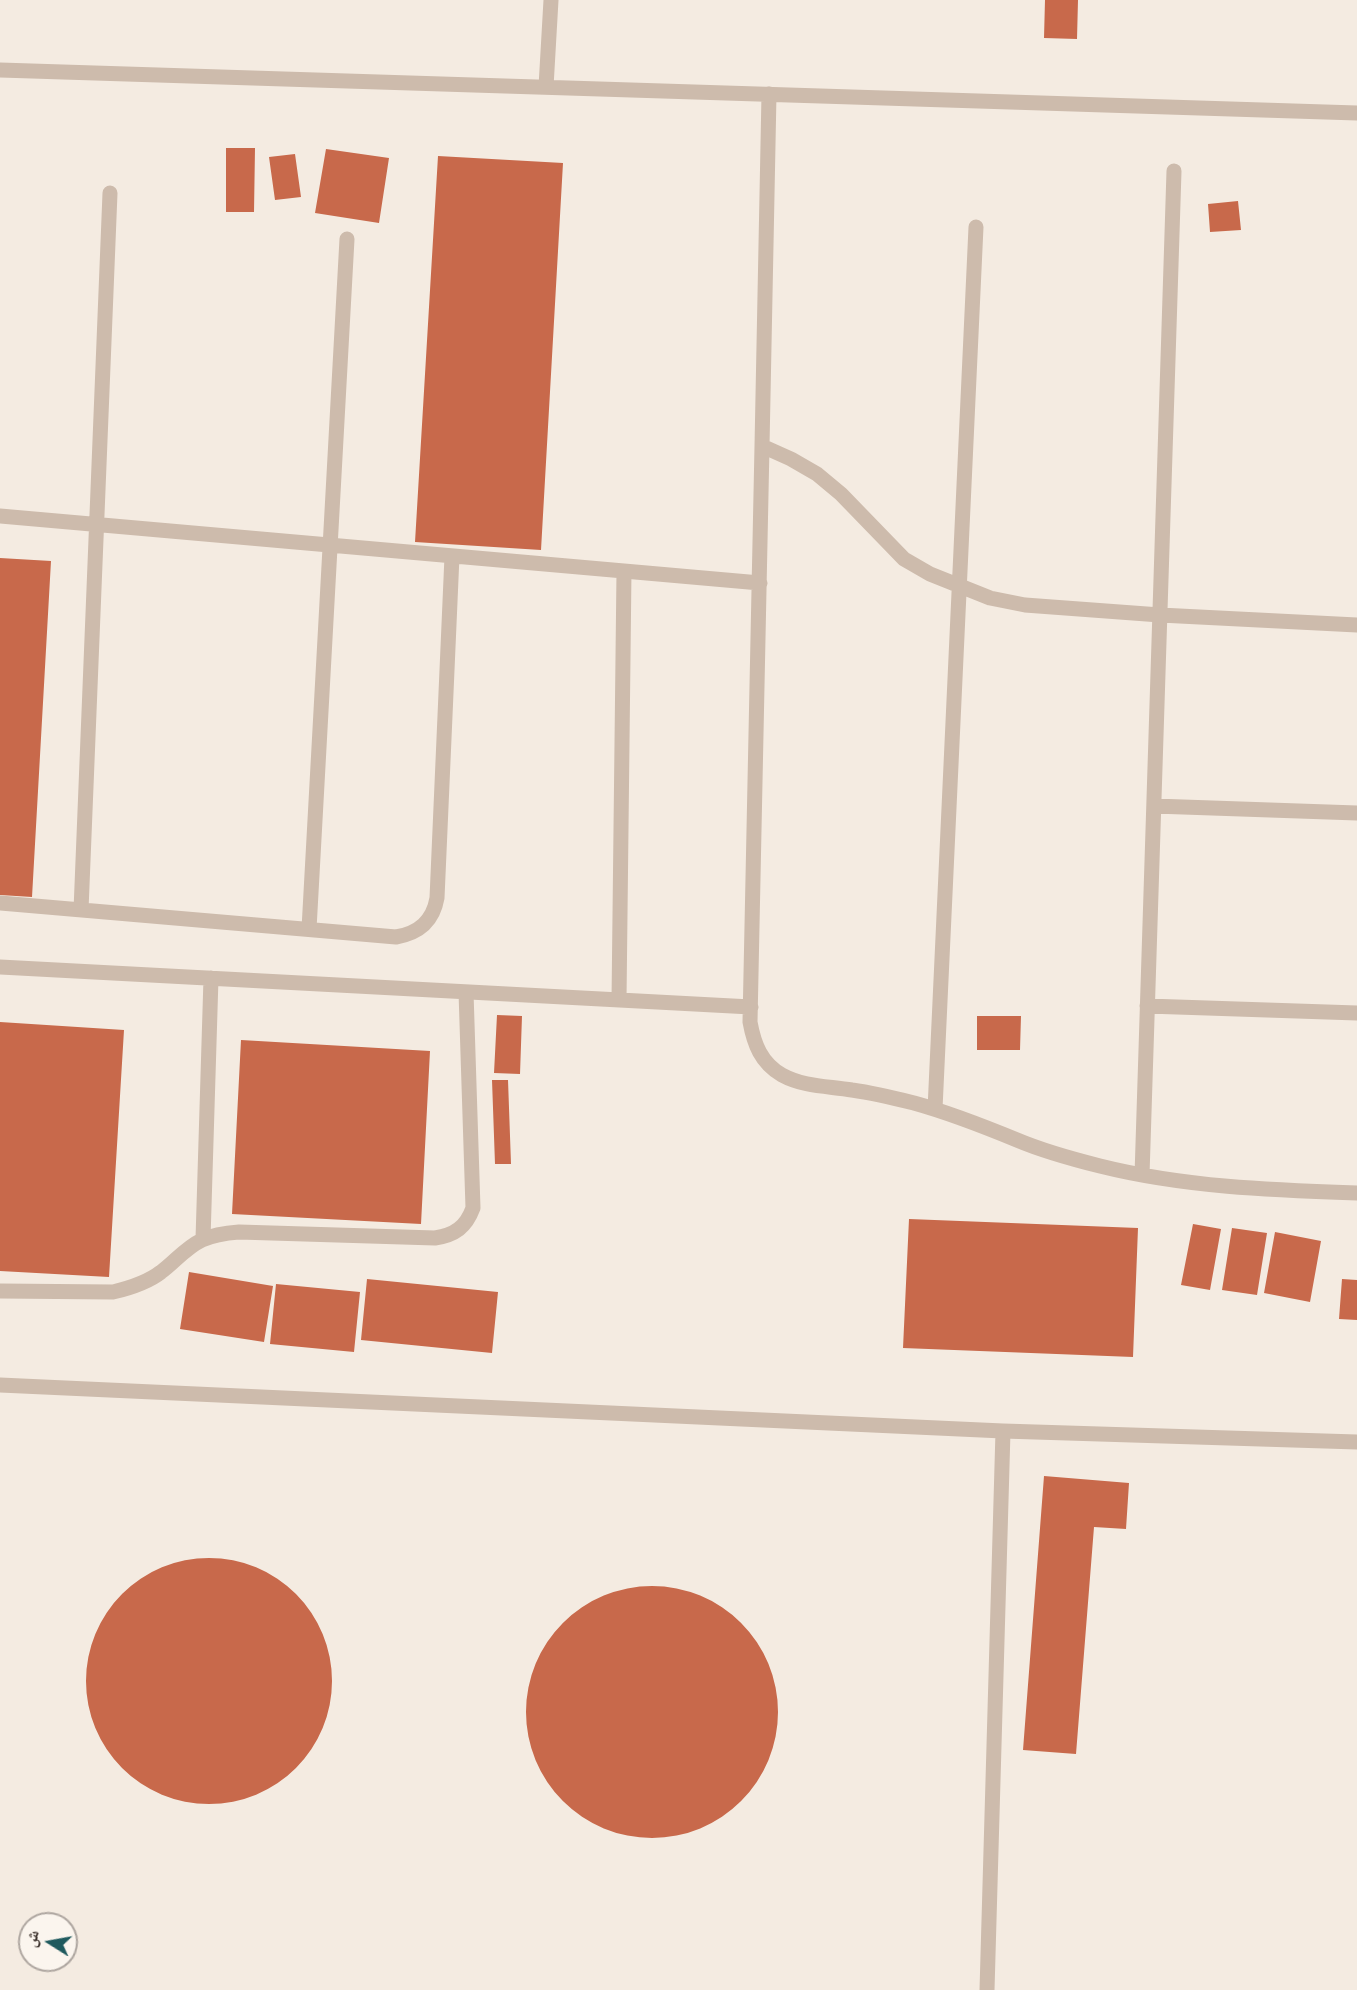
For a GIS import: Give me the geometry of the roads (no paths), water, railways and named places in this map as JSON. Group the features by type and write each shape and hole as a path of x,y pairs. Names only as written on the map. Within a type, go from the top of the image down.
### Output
{"lane":[{"path":"546,87 551,0"},
{"path":"0,70 1357,113"},
{"path":"769,94 750,1022 759,1052 768,1065 795,1081 850,1089 935,1109 1059,1155 1142,1175 1233,1188 1357,1193"},
{"path":"1142,1175 1174,171"},
{"path":"81,910 110,193"},
{"path":"935,1109 976,227"},
{"path":"309,929 347,239"},
{"path":"762,446 817,474 841,494 904,558 930,574 990,598 1025,605 1160,615 1357,625"},
{"path":"0,516 760,583"},
{"path":"0,903 396,937 419,930 435,910 438,886 452,556"},
{"path":"619,1000 624,571"},
{"path":"1154,806 1357,813"},
{"path":"0,967 751,1007"},
{"path":"203,1239 211,978"},
{"path":"0,1291 113,1292 130,1288 161,1272 188,1248 203,1239 220,1234 239,1232 435,1238 448,1236 460,1230 468,1220 473,1208 466,992"},
{"path":"1147,1006 1357,1013"},
{"path":"0,1385 1004,1431 1357,1442"},
{"path":"987,1990 1004,1431"}]}
